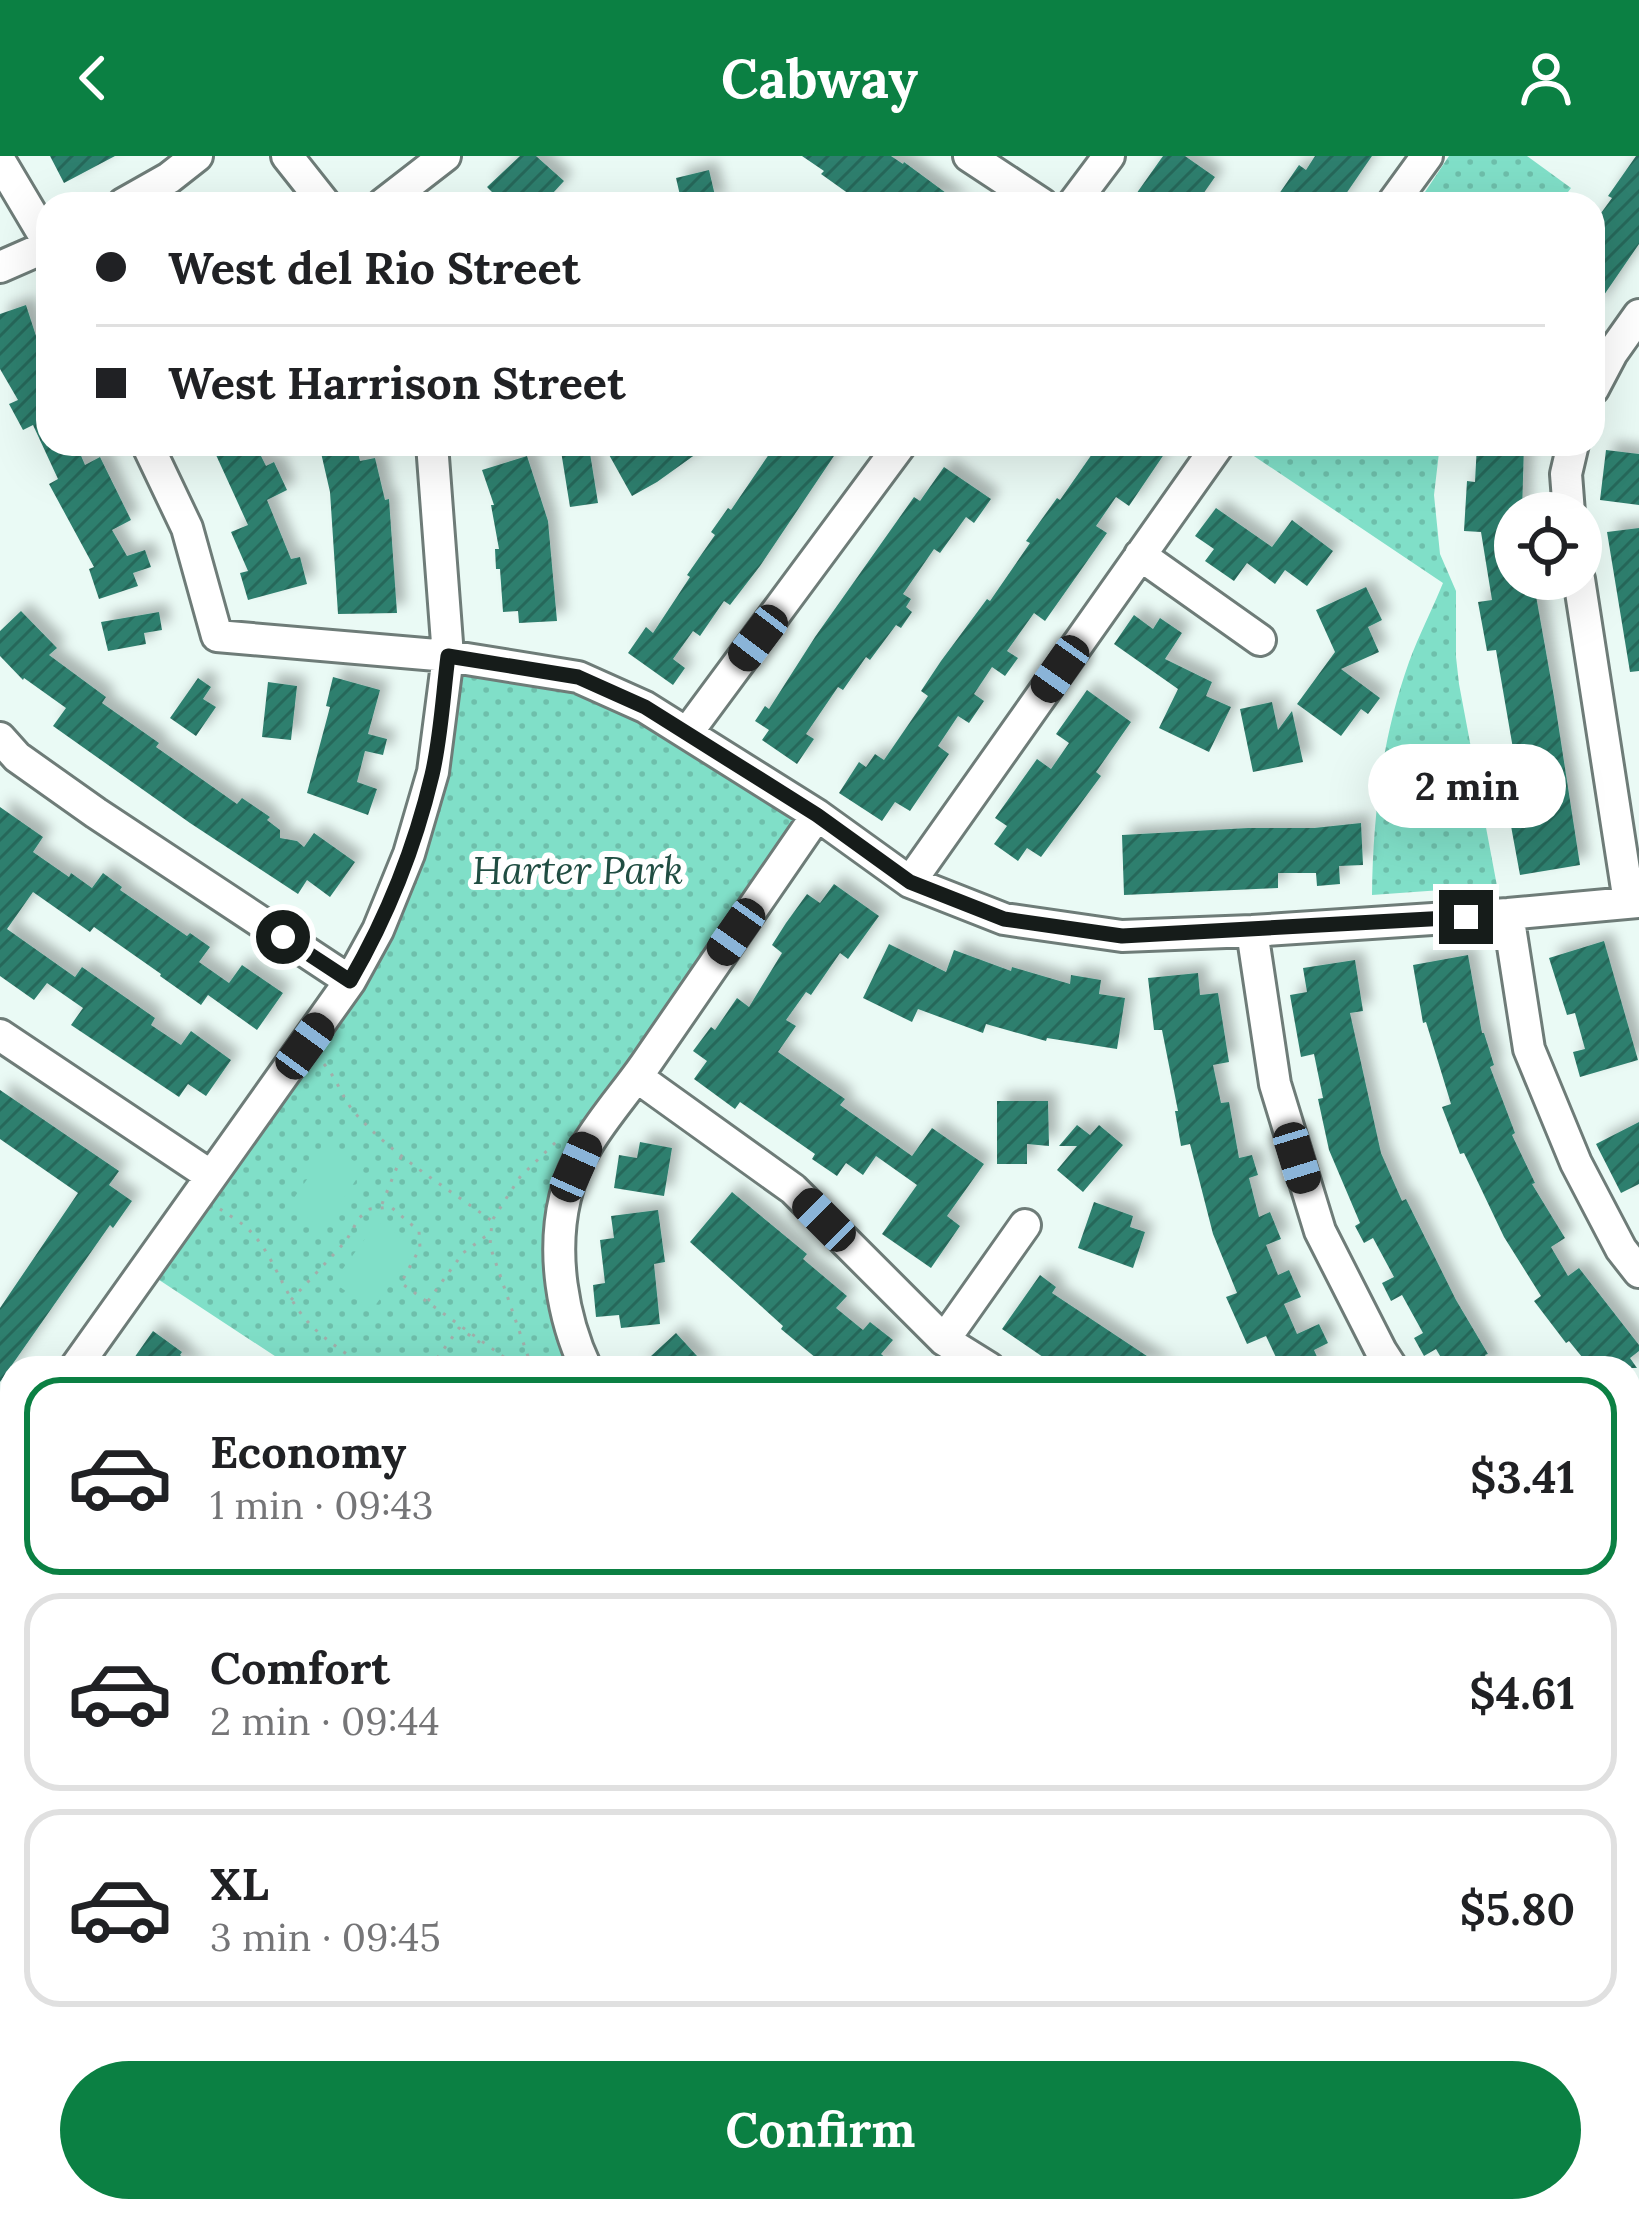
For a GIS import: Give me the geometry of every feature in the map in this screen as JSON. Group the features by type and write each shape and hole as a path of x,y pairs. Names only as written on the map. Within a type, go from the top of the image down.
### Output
{"street":[{"path":"144,192 197,156"},
{"path":"287,156 316,192"},
{"path":"398,192 445,156"},
{"path":"969,156 1024,192"},
{"path":"1082,192 1109,156"},
{"path":"1401,192 1427,156"},
{"path":"0,161 36,223"},
{"path":"0,267 36,250"},
{"path":"1605,366 1639,315"},
{"path":"153,456 187,528 217,636 448,656 578,677 645,707 817,815 910,882 1004,919 1122,936 1252,931 1634,902 1583,600"},
{"path":"84,1356 350,981 378,930 433,772 448,656 440,456"},
{"path":"687,733 892,456"},
{"path":"910,882 1210,456"},
{"path":"1568,492 1570,456"},
{"path":"1140,555 1260,640"},
{"path":"0,738 17,758 96,813 350,981"},
{"path":"582,1356 562,1299 560,1234 565,1196 590,1136 637,1077 817,815"},
{"path":"1508,914 1529,1049 1576,1163 1633,1253"},
{"path":"1252,931 1275,1084 1320,1231 1384,1356"},
{"path":"0,1035 211,1176"},
{"path":"637,1077 793,1189 944,1340 970,1356"},
{"path":"944,1340 1025,1226"}],"path":[{"path":"322,1061 338,1080 351,1109 401,1156 492,1221"},
{"path":"528,1356 490,1246 492,1221 520,1177 562,1136"},
{"path":"381,1206 401,1156"},
{"path":"218,1207 250,1230 305,1319 349,1356"},
{"path":"291,1300 346,1241 359,1218 370,1209 391,1207 419,1232 420,1248 401,1283 502,1356"},
{"path":"428,1302 463,1253 491,1232"},
{"path":"438,1356 458,1328 500,1356"}],"green space":[{"path":"1449,156 1527,156 1571,188 1568,192 1425,192"},
{"path":"1254,456 1439,456 1434,495 1440,554 1456,591 1459,684 1497,886 1372,895 1377,806 1392,719 1409,662 1443,583"},
{"name":"Harter Park","path":"448,656 578,677 817,815 565,1196 585,1356 275,1356 144,1270 378,930"},
{"path":"331,1145 364,1168 323,1229 289,1205"},
{"path":"378,1221 416,1249 372,1310 333,1282"}],"building":[{"path":"50,156 115,156 64,183"},
{"path":"520,156 536,156 564,181 554,192 492,192 487,187"},
{"path":"802,156 891,156 945,192 846,192 821,174 824,171"},
{"path":"1163,156 1185,156 1215,177 1204,192 1138,192"},
{"path":"1315,156 1372,156 1347,192 1280,192 1299,165 1306,170"},
{"path":"1639,156 1639,244 1605,294 1605,208 1612,198 1608,196"},
{"path":"709,170 714,192 679,192 676,178"},
{"path":"26,305 36,336 36,431 33,425 23,430 9,404 18,400 0,369 0,314"},
{"path":"1606,450 1639,454 1639,505 1602,500"},
{"path":"47,456 81,456 85,465 100,457 131,520 112,530 127,556 145,550 151,567 133,573 138,586 99,599 89,569 94,567 49,484 58,479"},
{"path":"216,456 261,456 266,466 274,462 287,490 267,500 291,559 300,557 307,584 248,600 240,573 248,571 231,532 248,525"},
{"path":"322,456 375,458 385,500 389,499 397,613 338,614 330,492"},
{"path":"527,456 548,521 557,621 519,623 518,611 503,612 494,505 482,470"},
{"path":"562,456 590,456 598,503 570,507"},
{"path":"610,456 693,456 657,482 632,496"},
{"path":"768,456 834,456 730,605 724,601 700,636 693,631 673,659 685,668 673,685 628,653 646,627 653,633 715,535 711,532"},
{"path":"1091,456 1163,456 1129,506 1116,497 1096,526 1107,533 1045,621 1034,613 1007,651 1018,658 1005,676 992,667 974,694 984,701 969,723 958,716 938,746 949,754 910,811 895,802 882,821 839,793 859,762 866,767 875,754 884,760 928,696 921,691 941,661 990,601 1030,543 1026,541"},
{"path":"1476,456 1524,456 1523,492 1494,492 1494,600 1537,600 1580,865 1520,875 1511,826 1526,824 1496,650 1487,651 1478,602 1492,600 1481,532 1464,531 1467,481 1475,482"},
{"path":"944,467 991,499 974,523 966,517 940,553 934,549 903,594 911,599 906,607 912,612 870,660 866,657 843,690 838,687 806,734 814,739 797,764 762,740 769,730 755,721 765,706 769,709 914,497 920,501"},
{"path":"1216,508 1272,547 1292,520 1333,551 1307,586 1285,570 1275,584 1247,563 1234,581 1205,561 1214,549 1195,536"},
{"path":"1639,528 1639,671 1630,672 1607,532"},
{"path":"1366,587 1382,620 1368,627 1379,652 1341,669 1380,698 1368,714 1361,709 1341,736 1297,704 1335,652 1316,610"},
{"path":"21,611 57,648 49,655 106,697 102,703 159,743 156,747 237,804 242,798 270,817 267,820 280,830 280,838 304,847 314,833 355,862 330,897 307,880 298,894 53,726 66,708 23,680 0,656 0,631"},
{"path":"159,612 162,630 144,633 146,644 108,651 101,622"},
{"path":"1134,615 1153,629 1160,618 1182,633 1165,659 1212,682 1206,696 1231,707 1209,752 1159,728 1178,689 1114,644"},
{"path":"333,677 380,690 368,734 387,739 383,755 365,751 357,782 377,789 368,815 307,793 330,707 326,706"},
{"path":"198,678 211,687 203,699 216,707 196,736 170,718"},
{"path":"268,682 297,686 291,740 262,737"},
{"path":"1087,690 1131,722 1096,772 1101,776 1041,857 1027,848 1018,861 994,844 1007,826 995,818 1037,759 1051,769 1069,743 1056,734"},
{"path":"1272,702 1278,730 1292,711 1303,762 1253,772 1240,709"},
{"path":"0,807 43,837 33,852 69,877 71,873 92,888 103,873 120,890 210,947 199,962 229,983 242,965 283,993 257,1030 208,995 201,1005 94,927 90,932 33,892 7,929 75,977 82,967 155,1018 151,1025 181,1045 191,1031 231,1060 206,1096 188,1084 179,1097 71,1025 83,1008 47,983 34,1000 0,976"},
{"path":"1361,823 1363,865 1339,866 1340,884 1317,886 1316,873 1278,873 1278,888 1124,895 1122,835"},
{"path":"834,884 879,916 848,959 840,953 811,995 806,992 786,1020 796,1026 778,1052 845,1099 840,1105 912,1156 932,1128 984,1164 947,1216 960,1226 931,1268 882,1234 917,1185 876,1156 863,1175 846,1163 837,1176 812,1159 815,1154 740,1102 735,1109 694,1079 707,1061 693,1051 737,998 749,1007 782,953 772,945 786,923 807,894 820,903"},
{"path":"1604,941 1638,1060 1580,1077 1573,1052 1585,1049 1575,1013 1567,1015 1549,958"},
{"path":"889,944 946,972 954,950 1011,971 1012,967 1070,984 1071,975 1101,980 1099,994 1125,998 1117,1049 1046,1041 986,1024 983,1033 918,1009 912,1022 863,998"},
{"path":"1468,955 1482,1033 1494,1065 1490,1067 1512,1135 1532,1184 1565,1238 1551,1247 1568,1276 1579,1268 1639,1345 1633,1356 1581,1356 1534,1301 1541,1296 1504,1237 1464,1153 1460,1154 1442,1107 1451,1104 1423,1023 1413,965"},
{"path":"1355,960 1363,1011 1350,1013 1381,1153 1486,1356 1440,1356 1436,1349 1424,1356 1414,1338 1423,1333 1402,1295 1391,1301 1382,1283 1394,1277 1373,1238 1364,1243 1355,1226 1360,1223 1329,1150 1314,1054 1301,1057 1290,995 1307,992 1303,968"},
{"path":"1198,973 1200,995 1218,993 1229,1062 1213,1065 1221,1103 1229,1102 1239,1158 1252,1155 1258,1175 1249,1178 1259,1217 1270,1212 1281,1239 1266,1245 1278,1275 1289,1270 1301,1297 1284,1304 1297,1334 1319,1324 1328,1343 1314,1350 1317,1356 1275,1356 1266,1336 1247,1344 1226,1297 1237,1293 1213,1234 1190,1144 1181,1146 1162,1030 1154,1030 1148,978"},
{"path":"0,1090 119,1171 109,1185 132,1201 18,1356 0,1356 0,1308 78,1193 0,1139"},
{"path":"997,1101 1048,1101 1049,1146 1027,1144 1027,1164 997,1164"},
{"path":"1639,1122 1639,1184 1621,1193 1596,1144"},
{"path":"1077,1125 1090,1135 1099,1125 1123,1145 1083,1192 1057,1170 1077,1146 1059,1146"},
{"path":"640,1142 672,1148 664,1196 614,1188 619,1155 637,1158"},
{"path":"732,1192 807,1254 803,1259 847,1296 836,1308 863,1330 870,1322 893,1340 883,1356 814,1356 690,1242"},
{"path":"1094,1202 1133,1216 1130,1227 1145,1232 1133,1268 1078,1248"},
{"path":"658,1210 665,1262 654,1264 660,1324 621,1328 619,1315 596,1317 593,1285 605,1283 600,1240 614,1238 611,1216"},
{"path":"1040,1275 1056,1287 1052,1293 1147,1356 1041,1356 1002,1329"},
{"path":"153,1331 182,1352 181,1356 135,1356"},
{"path":"676,1333 697,1356 651,1356"}],"route":[{"path":"283,937 350,981 378,930 409,854 433,772 448,656 578,677 645,707 817,815 910,882 1004,919 1122,936 1466,917"}]}
